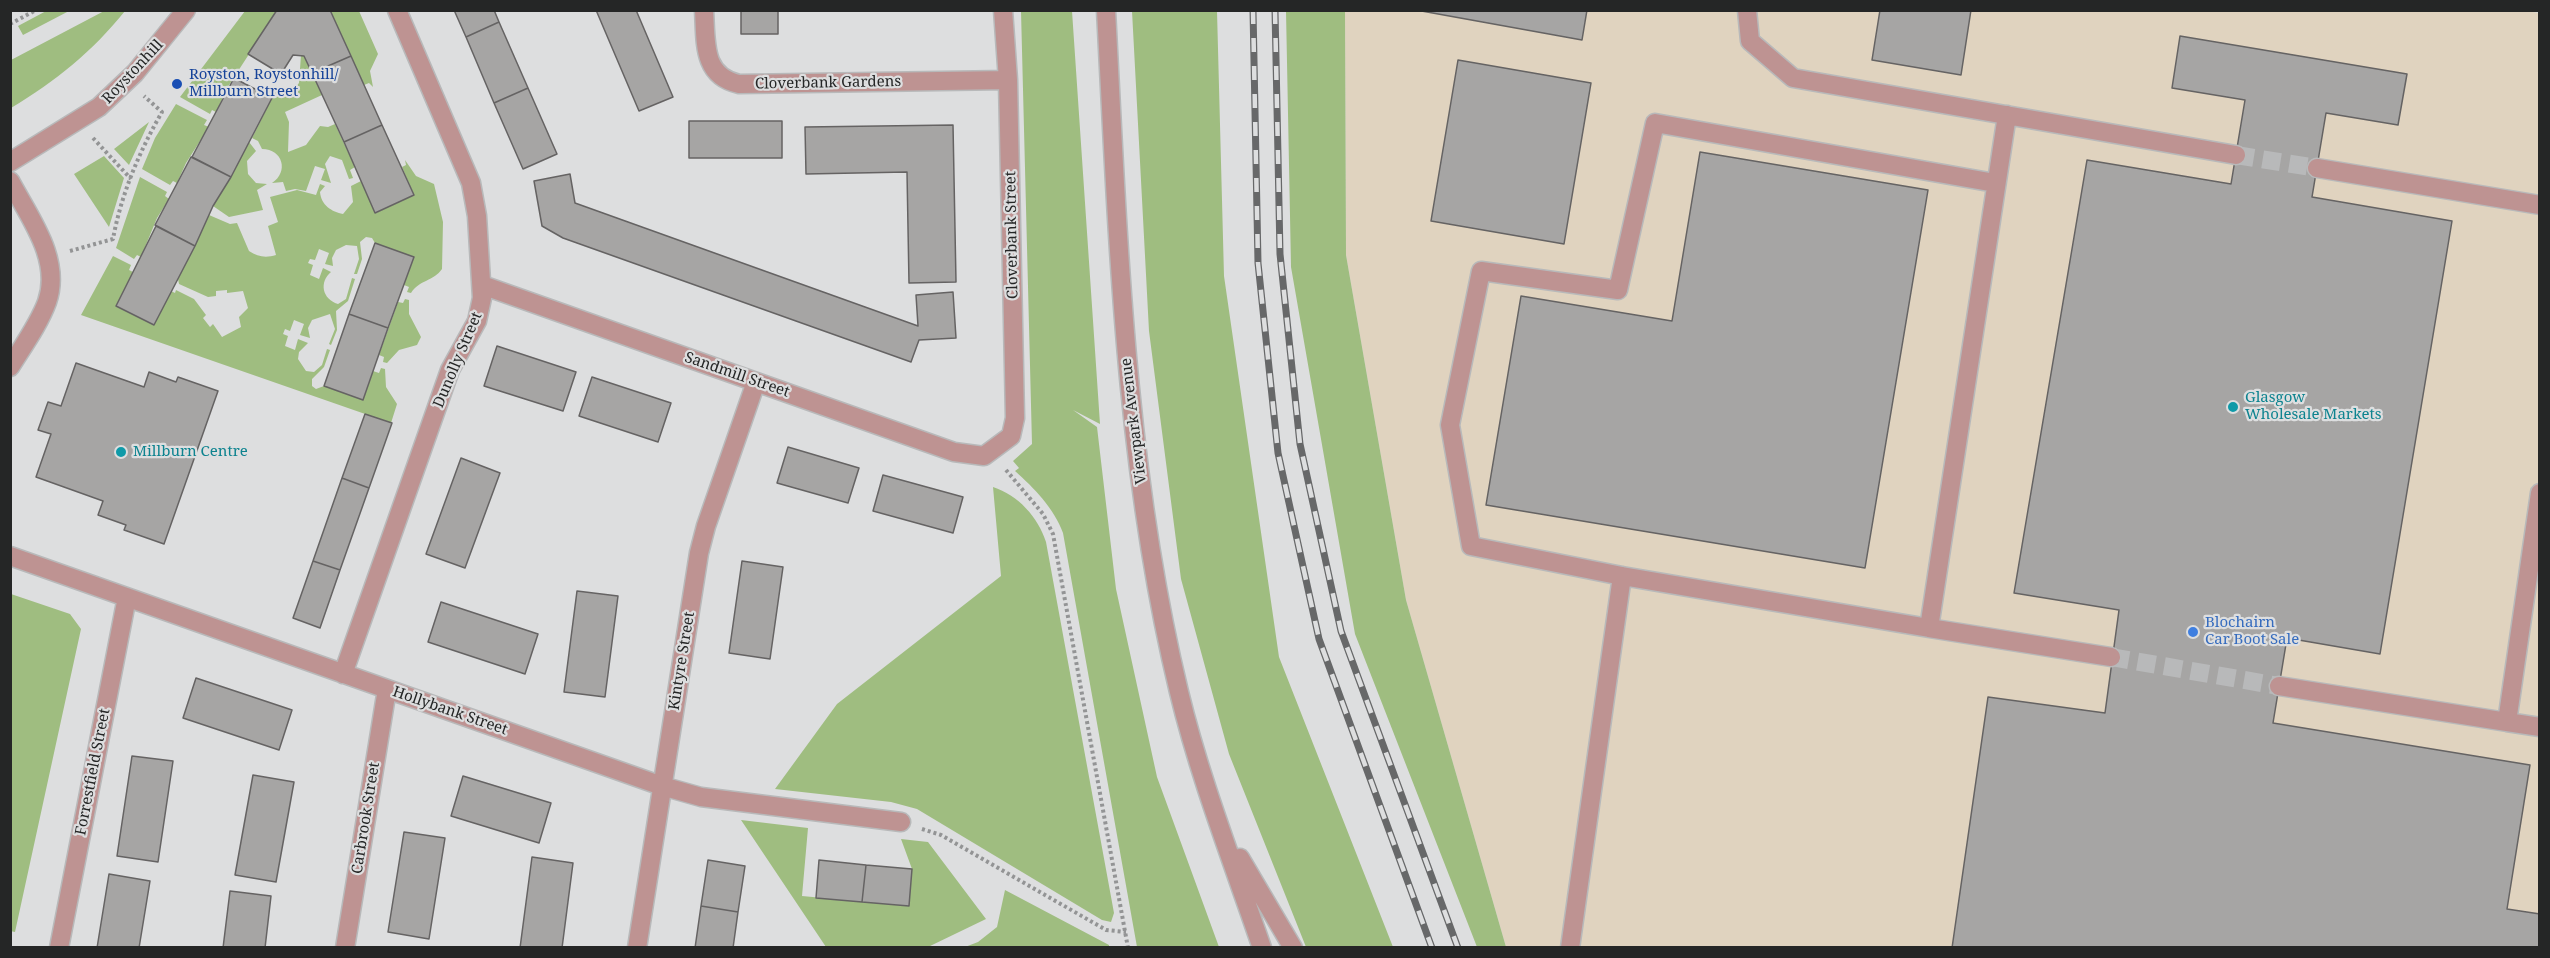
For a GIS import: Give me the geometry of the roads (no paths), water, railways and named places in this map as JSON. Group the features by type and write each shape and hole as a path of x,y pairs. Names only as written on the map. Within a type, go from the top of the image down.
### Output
{"street":[{"name":"Roystonhill","path":"10,162 79,122 128,81 186,10"},
{"name":"Dunolly Street","path":"343,674 450,370 477,321 482,285 477,216 471,183 397,10"},
{"name":"Cloverbank Gardens","path":"704,10 710,64 722,78 739,84 1008,80"},
{"name":"Cloverbank Street","path":"993,451 1011,436 1015,418 1008,80 1003,10"},
{"name":"Viewpark Avenue","path":"1106,10 1124,329 1137,456 1179,691 1197,758 1262,948"},
{"path":"1747,10 1750,41 1793,78 2236,154"},
{"path":"1929,628 2007,115"},
{"path":"1995,183 1654,123 1617,290 1481,271 1450,425 1471,546 1622,576 2111,657"},
{"path":"2317,168 2540,206"},
{"path":"10,181 48,257 51,279 46,304 10,367"},
{"name":"Sandmill Street","path":"482,285 954,452 984,456 993,451"},
{"name":"Kintyre Street","path":"637,948 705,526 756,382"},
{"path":"2507,722 2540,493"},
{"name":"Hollybank Street","path":"10,556 662,786 701,797 901,822"},
{"path":"1570,948 1622,576"},
{"name":"Forrestfield Street","path":"59,948 127,597"},
{"path":"2279,686 2540,727"},
{"name":"Carbrook Street","path":"345,948 387,689"},
{"name":"Viewpark Avenue","path":"1219,822 1293,948"}],"tunnel":[{"path":"2236,155 2317,168"},
{"path":"2111,657 2279,686"}],"railway":[{"path":"1253,10 1258,263 1278,453 1319,639 1432,948"},
{"path":"1275,10 1280,254 1300,444 1341,631 1458,948"}],"place":[{"name":"Royston, Roystonhill/ Millburn Street","path":"177,84"},
{"name":"Glasgow Wholesale Markets","path":"2233,407"},
{"name":"Millburn Centre","path":"121,452"},
{"name":"Blochairn Car Boot Sale","path":"2193,632"}]}
